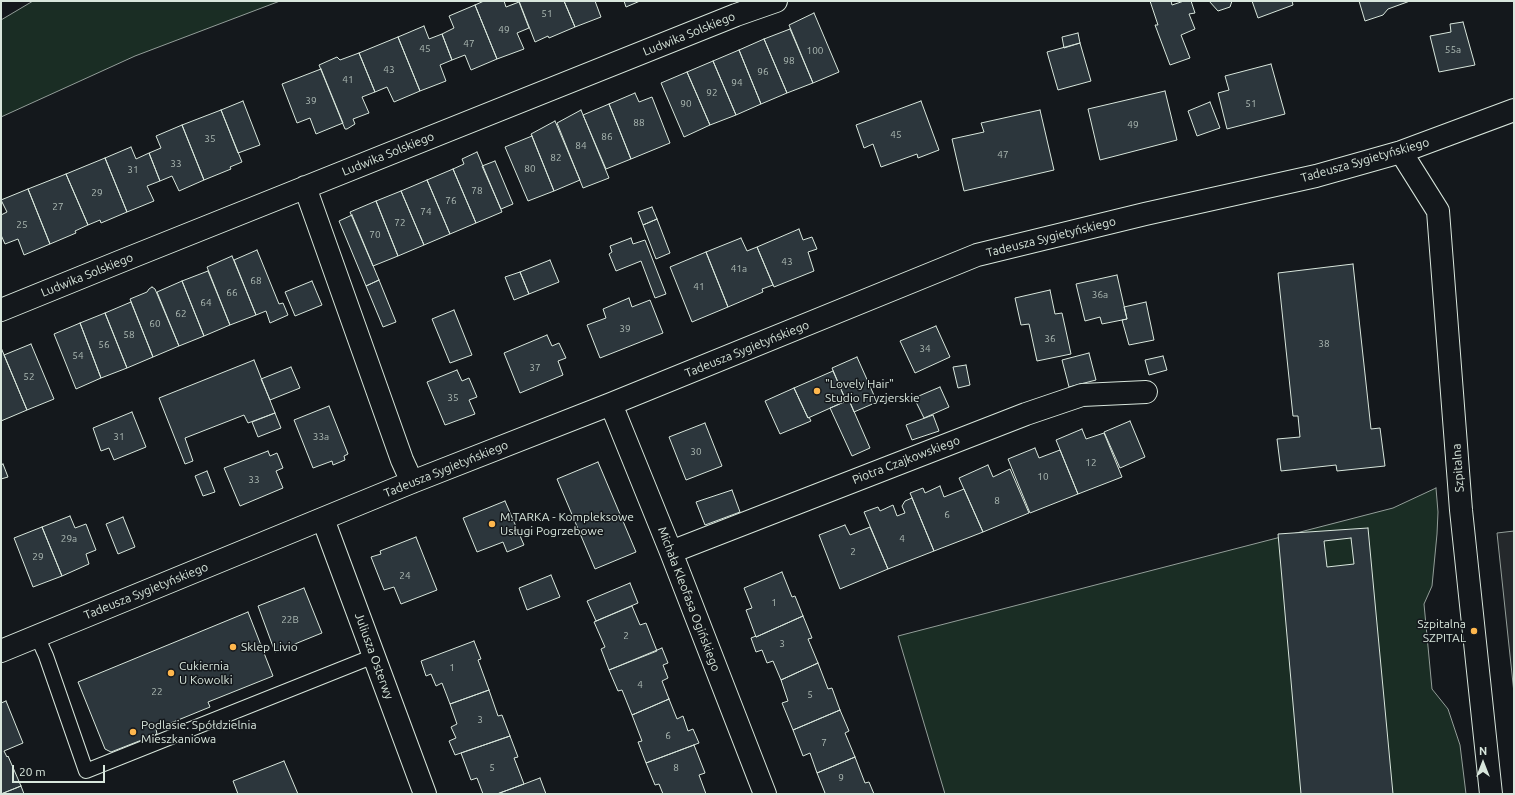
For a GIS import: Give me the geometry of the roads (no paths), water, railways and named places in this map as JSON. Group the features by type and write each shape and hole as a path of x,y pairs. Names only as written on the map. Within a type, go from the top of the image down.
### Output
{"street":[{"name":"Ludwika Solskiego","path":"1,310 736,15 776,1"},
{"name":"Tadeusza Sygietyńskiego","path":"1,650 412,482 611,404 978,255 1138,216 1316,176 1401,152 1514,110"},
{"name":"Szpitalna","path":"1401,152 1438,211 1461,510 1491,794"},
{"path":"305,187 402,460 412,482"},
{"name":"Piotra Czajkowskiego","path":"671,552 1026,414 1082,395 1146,392"},
{"name":"Michała Kleofasa Ogińskiego","path":"611,404 671,552 765,794"},
{"name":"Juliusza Osterwy","path":"323,519 425,794"}],"lane":[{"path":"37,636 46,656 86,771 374,656"}],"place":[{"name":"\"Lovely Hair\" Studio Fryzjerskie","path":"817,391"},
{"name":"M.TARKA - Kompleksowe Usługi Pogrzebowe","path":"492,524"},
{"name":"Szpitalna SZPITAL","path":"1474,631"},
{"name":"Sklep Livio","path":"233,647"},
{"name":"Cukiernia U Kowolki","path":"171,673"},
{"name":"Podlasie. Spółdzielnia Mieszkaniowa","path":"133,732"}]}
